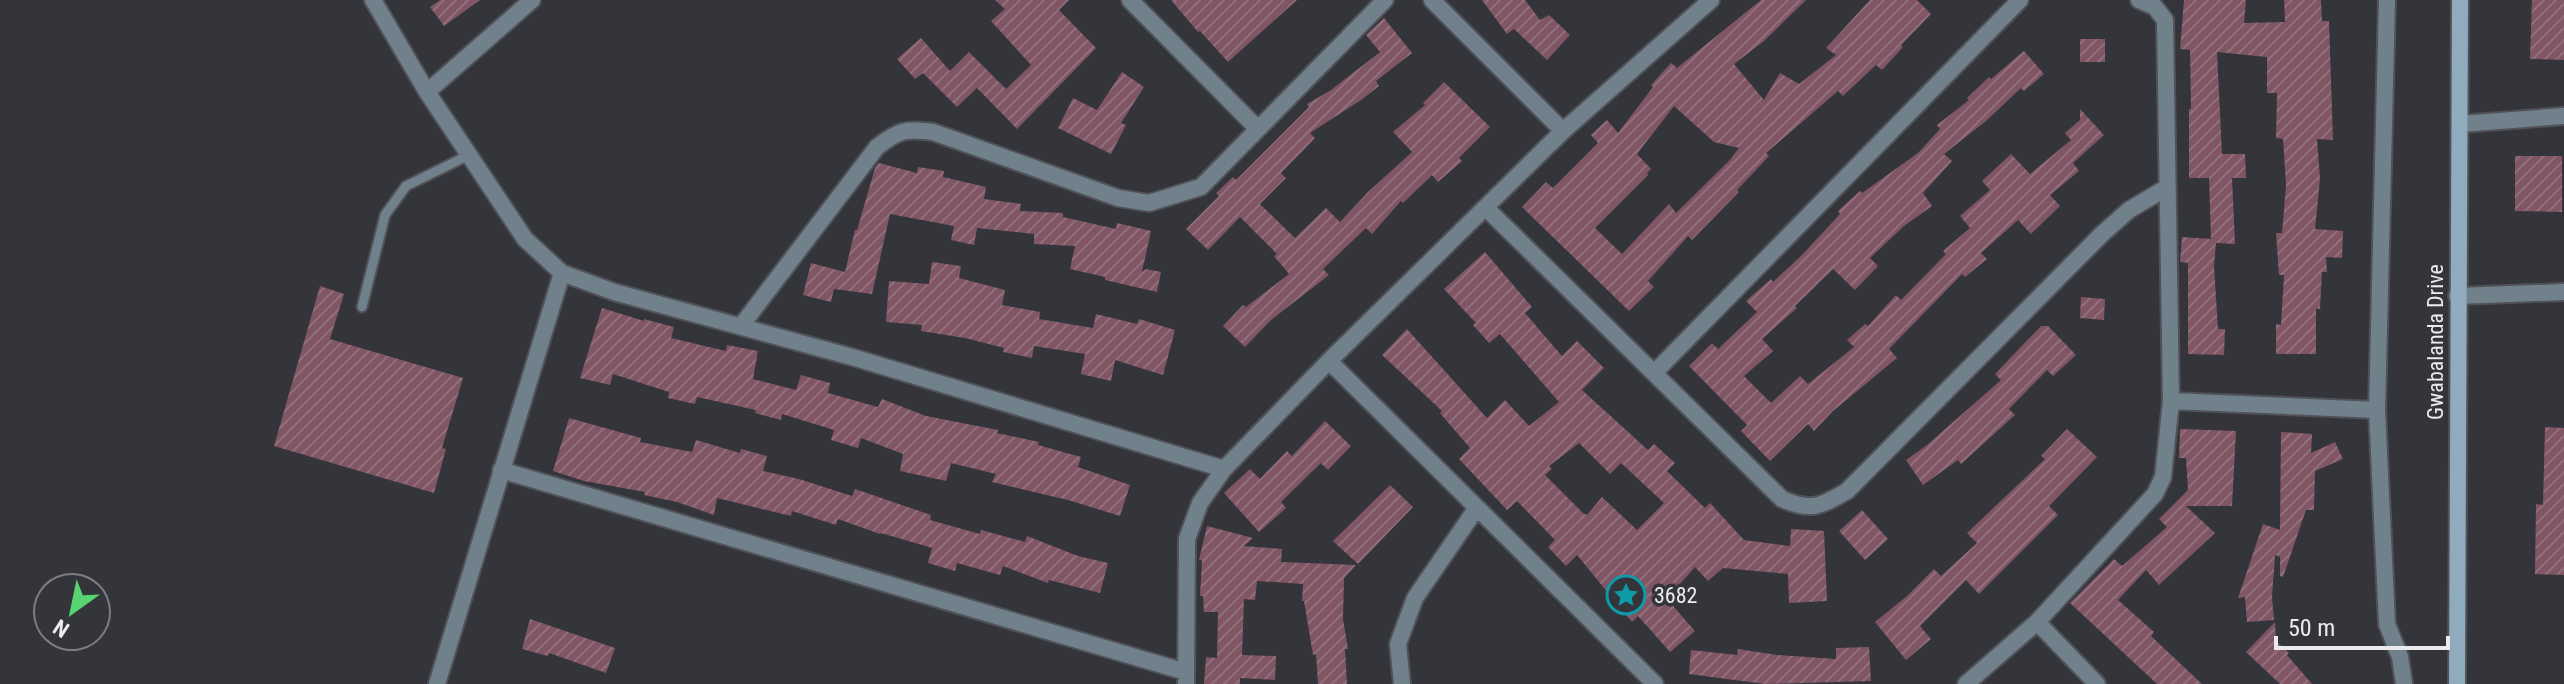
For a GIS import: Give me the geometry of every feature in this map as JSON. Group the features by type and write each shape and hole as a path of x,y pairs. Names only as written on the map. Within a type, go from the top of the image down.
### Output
{"street":[{"path":"373,0 427,92 525,239 562,273 614,292 741,326 1224,469"},
{"path":"427,92 532,0"},
{"path":"1130,0 1257,128"},
{"path":"741,326 877,147 897,131 916,129 933,132 1118,198 1149,203 1201,187 1385,0"},
{"path":"1432,0 1563,131"},
{"path":"501,470 1186,678 1187,539 1200,503 1224,469 1563,131 1711,0"},
{"path":"1654,373 2020,0"},
{"path":"1966,684 2037,622 2160,486 2171,401 2165,20 2155,7 2139,0"},
{"path":"2387,0 2377,410 2387,624 2400,657 2404,684"},
{"name":"Gwabalanda Drive","path":"2457,684 2460,0"},
{"path":"2460,124 2564,116"},
{"path":"1486,208 1782,499 1810,508 1827,503 1847,491 2102,234 2129,210 2166,188"},
{"path":"437,684 562,273"},
{"path":"2457,296 2564,292"},
{"path":"1329,361 1655,684"},
{"path":"2171,401 2377,410"},
{"path":"1402,684 1398,644 1415,598 1476,509"},
{"path":"2037,622 2097,684"}],"lane":[{"path":"362,307 385,215 406,186 469,155"}],"building":[{"path":"440,0 480,0 444,26 430,7"},
{"path":"995,0 1069,0 1059,10 1096,48 1017,129 977,88 957,107 923,73 915,79 897,59 921,38 950,71 969,52 1006,89 1031,65 991,21 1005,9"},
{"path":"1171,0 1297,0 1228,62"},
{"path":"1482,0 1525,0 1540,20 1549,15 1570,35 1547,60 1514,29 1507,34"},
{"path":"1761,0 1806,0 1764,41 1734,64 1764,100 1780,73 1799,84 1836,55 1826,48 1870,0 1917,0 1931,14 1882,70 1876,65 1843,96 1838,91 1766,153 1769,156 1737,190 1739,192 1692,240 1688,236 1648,281 1654,287 1629,311 1522,207 1546,182 1553,188 1598,143 1591,135 1607,120 1618,133 1653,87 1651,85 1671,63 1677,68","holes":["1674,106 1714,142 1739,148 1676,213 1669,204 1622,254 1595,228 1648,175 1651,169 1637,154"]},
{"path":"2184,0 2246,0 2244,23 2285,22 2284,0 2321,0 2322,21 2329,21 2333,140 2317,139 2320,179 2315,229 2343,231 2342,258 2326,257 2327,272 2322,272 2320,309 2316,309 2316,354 2276,354 2276,324 2281,325 2284,275 2279,275 2276,233 2282,233 2286,185 2283,139 2276,138 2277,93 2267,93 2267,57 2217,52 2222,154 2245,154 2246,178 2232,178 2235,244 2216,243 2214,266 2218,329 2225,329 2224,355 2188,354 2188,263 2180,262 2182,237 2211,239 2209,178 2189,178 2190,50 2180,49"},
{"path":"2532,0 2564,0 2564,60 2530,59"},
{"path":"1384,18 1412,53 1376,81 1379,86 1310,133 1315,138 1281,173 1286,178 1260,204 1295,238 1326,208 1340,222 1412,152 1393,132 1425,105 1423,103 1444,82 1490,127 1459,158 1462,161 1438,182 1432,175 1403,203 1401,201 1372,234 1366,228 1323,269 1329,275 1271,320 1245,347 1223,326 1243,305 1246,307 1289,274 1274,256 1277,254 1240,217 1208,250 1186,229 1219,196 1216,193 1233,177 1236,180 1309,107 1307,104 1331,90 1380,52 1366,35"},
{"path":"2080,39 2105,39 2105,62 2080,62"},
{"path":"2024,51 2044,74 2024,91 2021,88 1944,154 1952,161 1923,193 1932,206 1904,226 1870,258 1878,266 1855,290 1833,269 1795,306 1797,308 1762,339 1773,351 1744,376 1771,403 1800,376 1808,384 1854,347 1847,340 1865,324 1868,326 1896,295 1901,300 1946,254 1943,251 1970,228 1960,216 1990,190 1982,181 2011,154 2030,174 2071,140 2065,133 2080,120 2080,109 2104,135 2073,163 2079,171 2050,195 2060,206 2031,234 2018,220 1981,253 1987,259 1965,277 1962,274 1889,349 1897,358 1833,411 1814,431 1808,424 1770,461 1741,431 1747,425 1689,366 1712,343 1718,349 1757,312 1746,301 1801,256 1840,214 1838,211 1860,191 1862,193 1918,153 1940,129 1937,125 1969,100 1967,98 1989,77 1991,79"},
{"path":"1122,72 1144,87 1121,123 1126,125 1111,154 1058,128 1073,98 1097,110"},
{"path":"2515,156 2562,156 2562,212 2515,211"},
{"path":"879,163 917,173 918,167 944,171 943,177 986,187 984,199 1021,204 1020,211 1063,213 1063,217 1116,229 1117,223 1151,231 1142,272 1146,269 1161,272 1157,292 1070,269 1075,246 1034,244 1034,234 977,228 974,245 951,240 954,226 890,214 872,294 834,289 831,302 803,295 811,263 845,272 855,230"},
{"path":"1485,252 1532,307 1525,313 1562,356 1577,341 1604,368 1582,390 1648,450 1654,444 1675,463 1667,471 1705,508 1710,503 1744,540 1790,546 1791,529 1824,531 1827,601 1789,603 1788,574 1723,568 1708,581 1695,567 1667,599 1695,631 1670,652 1638,616 1632,622 1577,555 1566,566 1548,547 1555,540 1517,501 1507,510 1459,459 1470,448 1440,413 1442,411 1382,355 1407,329 1487,418 1505,400 1529,426 1559,402 1500,334 1489,343 1473,325 1476,323 1444,289","holes":["1579,443 1610,474 1621,463 1664,503 1637,530 1602,497 1587,515 1583,513 1545,475 1552,469 1549,466"]},
{"path":"932,262 961,266 959,278 1005,290 1002,305 1040,312 1039,319 1093,328 1096,314 1137,324 1139,319 1175,330 1163,375 1115,360 1111,381 1081,374 1085,354 1034,346 1032,358 1003,352 1004,348 965,338 921,331 922,325 886,322 889,281 929,284"},
{"path":"320,286 344,294 330,339 463,378 442,448 446,449 434,493 274,446"},
{"path":"2081,297 2105,299 2104,320 2080,318"},
{"path":"602,308 674,327 671,338 726,351 727,345 758,351 753,379 796,390 801,375 830,383 828,393 878,407 882,399 926,416 998,430 997,433 1039,442 1038,445 1081,457 1078,467 1130,485 1120,516 992,482 996,474 951,463 946,481 900,471 903,454 861,438 858,448 831,440 834,430 782,414 781,420 755,413 756,410 697,397 695,404 668,398 669,392 613,374 610,385 580,378"},
{"path":"2041,326 2048,326 2076,355 2053,376 2047,370 2009,409 2015,415 1961,464 1958,460 1923,485 1906,460 2001,380 1995,374"},
{"path":"569,418 641,438 640,442 692,452 696,440 740,453 741,449 767,456 763,471 852,496 855,489 931,515 930,520 980,534 981,530 1025,542 1027,536 1078,556 1108,563 1100,593 1049,580 1048,583 1003,566 1000,575 957,563 955,571 928,563 932,548 838,519 836,525 792,511 791,516 717,498 714,515 644,495 645,492 584,481 553,471"},
{"path":"1325,421 1351,446 1328,470 1321,463 1281,502 1286,508 1259,532 1224,493 1250,469 1260,479 1287,451 1292,456"},
{"path":"2545,427 2564,428 2564,575 2535,574 2536,504 2543,505"},
{"path":"2067,429 2097,457 2049,506 2058,515 1979,594 1966,580 1920,626 1931,639 1906,660 1875,622 1934,569 1941,576 1977,543 1967,533 2045,459 2041,456"},
{"path":"2180,429 2236,431 2232,506 2186,506 2215,533 2159,585 2146,570 2118,600 2154,632 2151,636 2202,684 2157,684 2070,603 2114,559 2122,566 2167,527 2159,519 2188,490 2186,458 2179,458"},
{"path":"2281,432 2312,434 2311,453 2335,442 2343,459 2315,471 2314,510 2306,510 2283,577 2280,576 2280,557 2275,555 2274,620 2247,622 2245,597 2238,598 2263,524 2280,530"},
{"path":"1390,485 1413,507 1358,564 1333,541"},
{"path":"1862,510 1888,539 1865,560 1839,531"},
{"path":"1207,526 1253,538 1244,546 1282,549 1281,562 1356,565 1344,578 1347,684 1318,684 1316,654 1313,655 1302,601 1303,584 1257,581 1255,600 1244,599 1242,655 1276,656 1275,680 1240,678 1240,684 1204,684 1206,657 1217,658 1218,612 1204,612 1203,596 1200,596 1202,560 1199,560"},
{"path":"530,619 615,648 606,673 549,653 548,656 522,649"},
{"path":"2275,622 2276,641 2312,684 2280,684 2246,652"},
{"path":"1869,647 1871,681 1765,684 1689,674 1691,650 1737,655 1738,649 1836,659 1836,648"}],"place":[{"name":"3682","path":"1626,595"}]}
